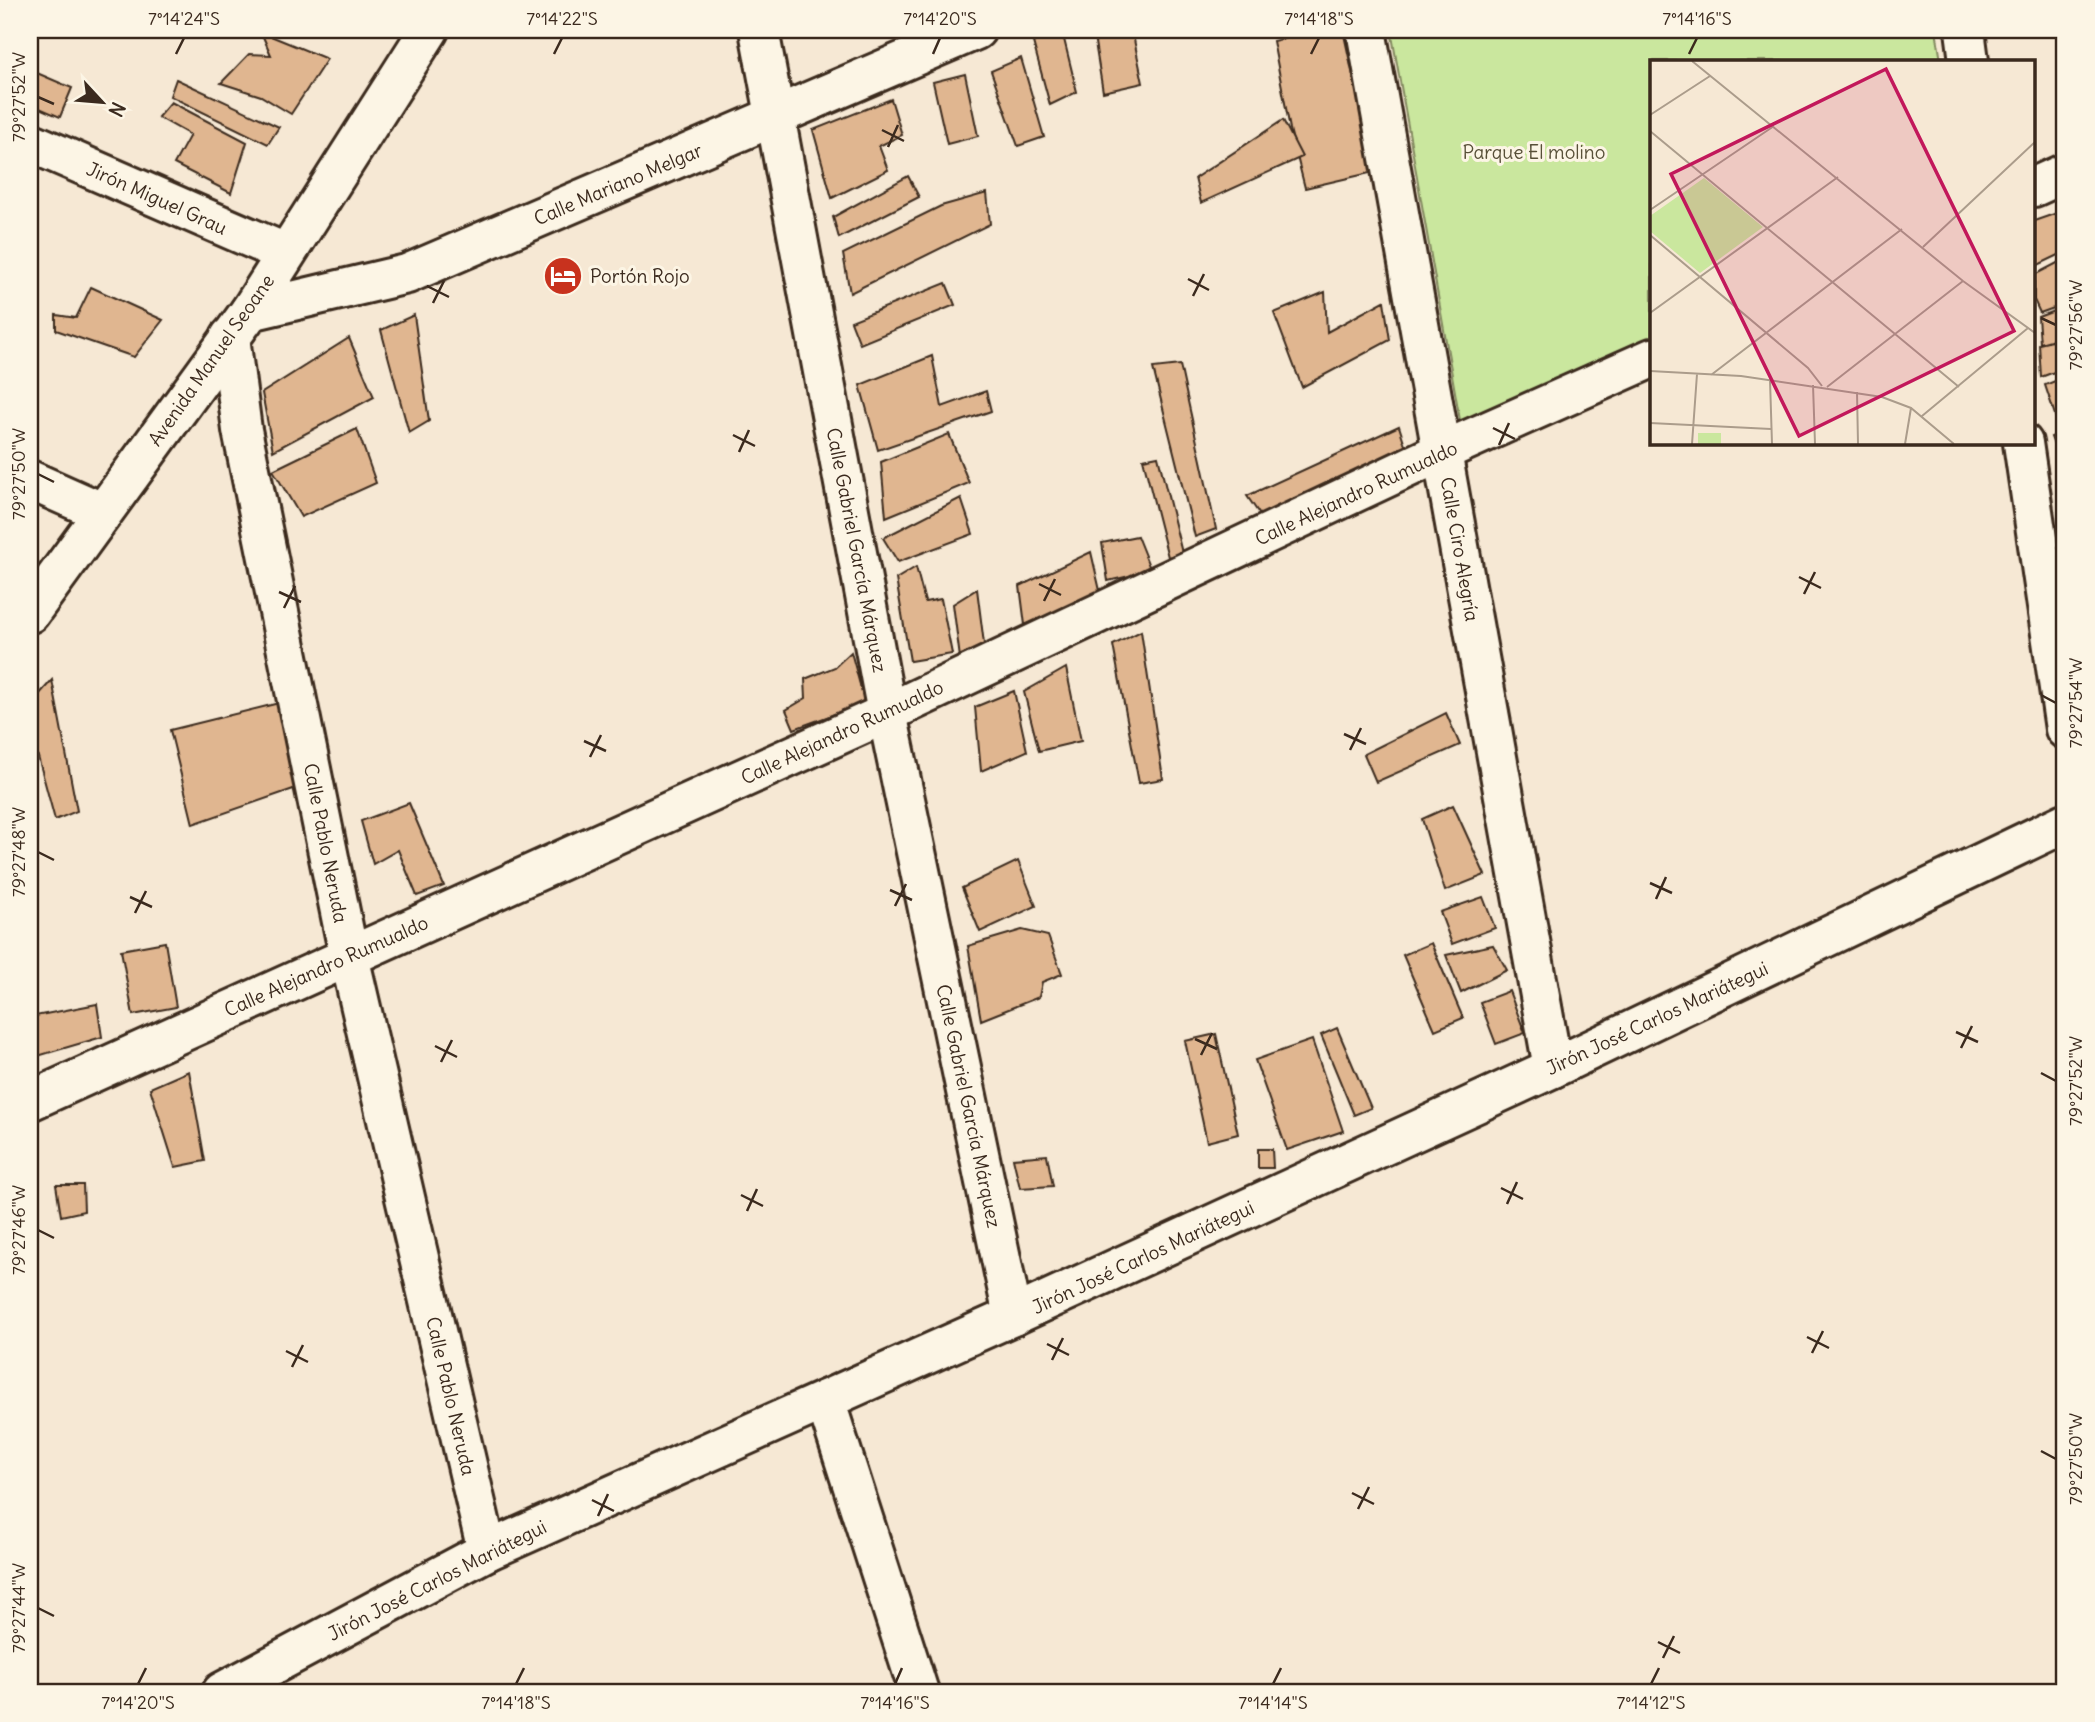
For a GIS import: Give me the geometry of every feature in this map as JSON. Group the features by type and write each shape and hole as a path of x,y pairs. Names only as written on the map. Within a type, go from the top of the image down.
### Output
{"street":[{"name":"Avenida Manuel Seoane","path":"30,613 240,324 429,30"},
{"name":"Calle Gabriel García Márquez","path":"759,30 887,713 1013,1316"},
{"name":"Calle Mariano Melgar","path":"240,324 407,274 976,30"},
{"name":"Calle Ciro Alegría","path":"1366,30 1553,1068"},
{"path":"1965,30 1969,60"},
{"name":"Jirón Miguel Grau","path":"30,142 285,253"},
{"path":"2036,186 2065,173"},
{"name":"Calle Pablo Neruda","path":"240,324 242,430 349,956 487,1550"},
{"name":"Calle Alejandro Rumualdo","path":"30,1101 887,713 1443,452 1650,359"},
{"path":"2023,444 2065,729"},
{"path":"30,480 102,512"},
{"name":"Jirón José Carlos Mariátegui","path":"222,1692 487,1550 1013,1316 1553,1068 2065,823"},
{"path":"825,1400 919,1692"}],"green space":[{"name":"Parque El molino","path":"1391,30 1936,30 1941,60 1650,60 1650,341 1461,426"}],"building":[{"path":"1093,30 1132,30 1143,83 1103,92"},
{"path":"1321,30 1343,30 1374,172 1305,188 1290,129 1273,41"},
{"path":"1062,31 1077,92 1050,105 1033,42"},
{"path":"261,32 327,59 291,114 261,96 221,83 249,54 271,55"},
{"path":"1021,58 1044,137 1018,146 991,71"},
{"path":"30,70 72,88 60,117 30,104"},
{"path":"965,74 978,136 947,144 933,82"},
{"path":"176,79 279,127 268,144 170,96"},
{"path":"891,99 902,135 879,146 888,170 832,198 813,130"},
{"path":"171,102 247,142 231,193 174,164 190,135 158,117"},
{"path":"1283,120 1302,157 1201,203 1195,178"},
{"path":"908,176 919,197 839,238 833,217"},
{"path":"987,193 990,224 850,293 843,254 941,206"},
{"path":"2057,213 2065,233 2065,252 2036,266 2036,220"},
{"path":"2065,259 2065,304 2040,313 2036,304 2036,274"},
{"path":"946,283 955,305 860,344 851,321"},
{"path":"91,287 163,320 134,357 56,330 56,315 76,318"},
{"path":"1325,292 1327,332 1384,301 1390,340 1302,387 1274,313"},
{"path":"2065,307 2065,336 2040,343 2038,317"},
{"path":"414,315 429,421 409,433 381,330"},
{"path":"349,338 374,397 273,451 262,393"},
{"path":"2065,338 2065,368 2041,377 2039,344"},
{"path":"932,356 942,407 986,391 991,411 878,450 860,385"},
{"path":"1180,365 1216,529 1195,537 1153,368"},
{"path":"2065,377 2065,425 2059,427 2045,385"},
{"path":"1399,426 1406,448 1262,518 1247,496"},
{"path":"357,429 376,483 301,517 273,470"},
{"path":"2065,431 2065,465 2062,466 2051,437"},
{"path":"949,434 969,483 886,517 881,462"},
{"path":"1158,456 1182,553 1168,557 1143,459"},
{"path":"961,498 973,534 898,562 883,538"},
{"path":"1137,536 1151,571 1108,581 1102,543"},
{"path":"2065,547 2065,574 2061,576 2052,553"},
{"path":"1091,552 1101,595 1025,625 1020,586"},
{"path":"916,567 925,602 941,599 952,654 910,661 896,579"},
{"path":"977,589 984,644 960,658 953,604"},
{"path":"1141,631 1163,779 1139,783 1113,645"},
{"path":"851,652 865,703 794,729 786,710 806,698 805,679 835,667"},
{"path":"1066,668 1081,741 1039,751 1024,692"},
{"path":"52,680 77,811 55,820 30,727 30,705"},
{"path":"1014,691 1027,751 981,771 975,707"},
{"path":"279,703 299,787 193,824 170,730"},
{"path":"1446,713 1460,745 1376,782 1364,754"},
{"path":"409,803 444,886 417,896 398,850 373,864 361,821"},
{"path":"1453,805 1485,875 1445,891 1422,819"},
{"path":"1018,861 1036,906 980,932 962,888"},
{"path":"1483,897 1495,928 1452,944 1440,912"},
{"path":"1022,930 1048,936 1062,974 1042,982 1039,997 981,1020 968,946"},
{"path":"165,942 176,1007 133,1015 121,950"},
{"path":"1431,943 1463,1018 1435,1030 1403,955"},
{"path":"1493,945 1507,970 1461,993 1446,955"},
{"path":"1509,991 1525,1033 1496,1044 1480,1002"},
{"path":"97,1004 102,1037 31,1058 30,1017"},
{"path":"1337,1028 1371,1108 1354,1115 1321,1035"},
{"path":"1216,1034 1238,1134 1207,1142 1185,1041"},
{"path":"1312,1040 1343,1131 1287,1150 1255,1060"},
{"path":"189,1071 205,1161 175,1167 150,1088"},
{"path":"1258,1149 1272,1149 1273,1168 1258,1168"},
{"path":"1047,1155 1053,1186 1020,1188 1013,1158"},
{"path":"56,1185 83,1185 84,1211 61,1216"}],"place":[{"name":"Portón Rojo","path":"563,276"}]}
